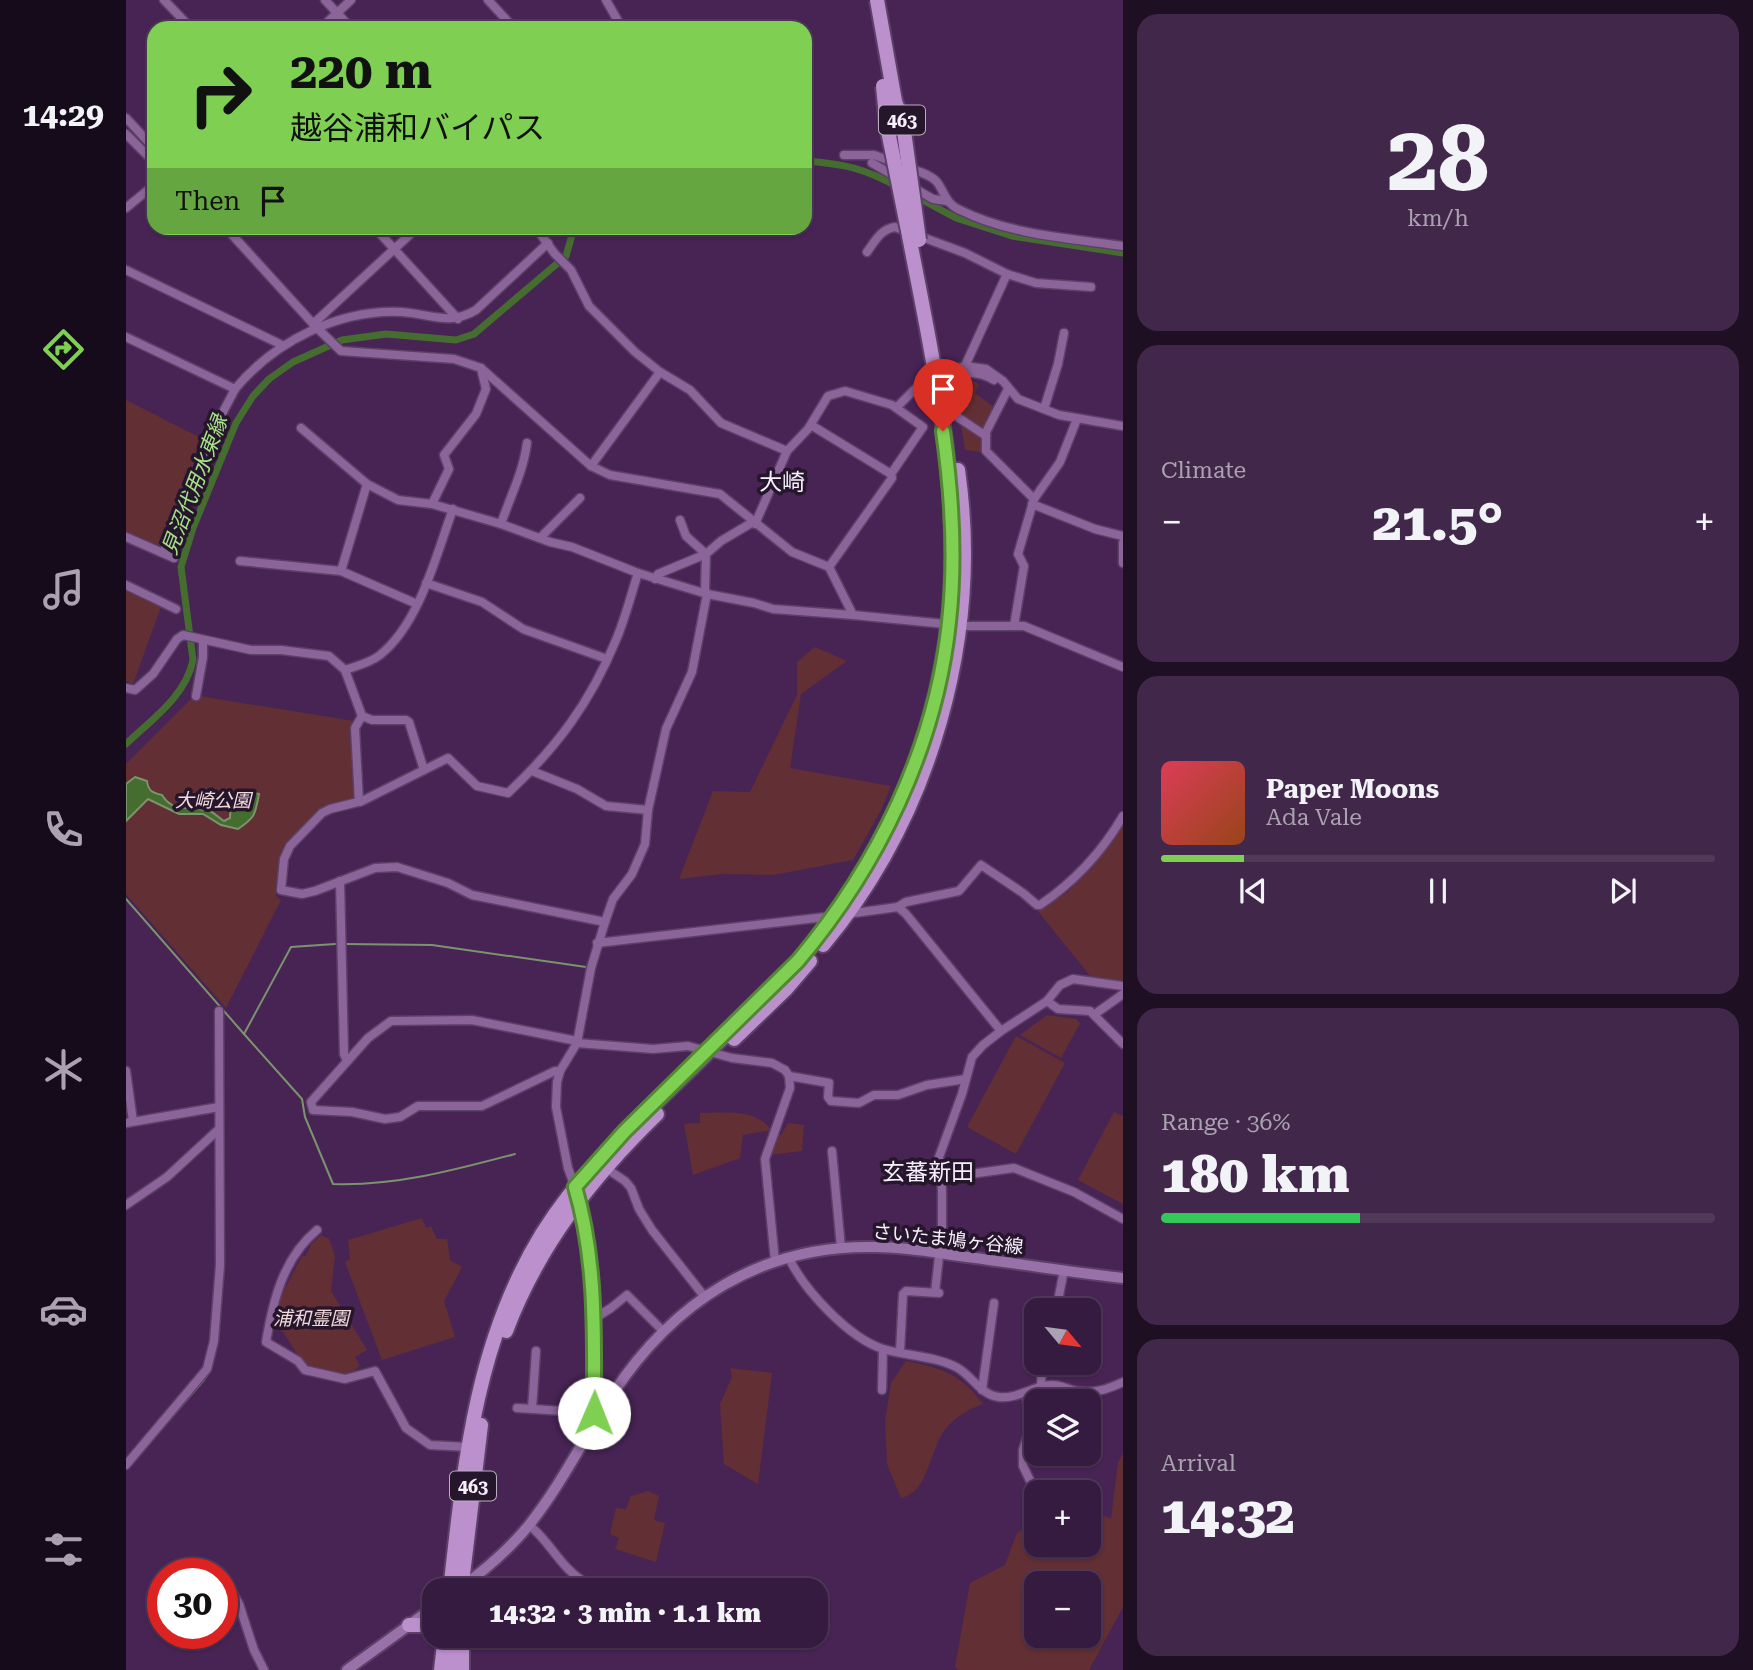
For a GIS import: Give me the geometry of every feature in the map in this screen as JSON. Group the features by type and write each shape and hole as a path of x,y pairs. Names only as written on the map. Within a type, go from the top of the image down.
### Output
{"highway":[{"name":"463","path":"459,1578 488,1386 498,1351 537,1263 577,1193 786,989 840,915 907,783 932,709 954,624 951,503 938,378 914,237 887,126 886,102 869,0"},
{"name":"463","path":"877,0 895,102 903,124 914,237"},
{"name":"463","path":"458,1578 467,1447 482,1374 505,1307 543,1232 624,1132 798,961 840,915"},
{"path":"409,1625 422,1625"},
{"path":"437,1648 438,1670"},
{"path":"438,1670 442,1648"},
{"path":"451,1670 454,1648"},
{"path":"462,1648 462,1670"}],"main road":[{"name":"さいたま鳩ヶ谷線","path":"472,1578 499,1557 529,1525 596,1414 634,1363 663,1331 704,1296 732,1279 775,1261 841,1248 875,1247 940,1253 1123,1278"},
{"path":"347,1670 422,1616"}],"street":[{"path":"164,0 184,21"},
{"path":"325,0 344,21"},
{"path":"328,21 351,0"},
{"path":"488,0 508,21"},
{"path":"606,0 618,21"},
{"path":"126,118 147,140"},
{"path":"126,134 147,155"},
{"path":"844,155 874,155 925,174 936,181 947,201 957,209 1002,226 1123,246"},
{"path":"872,163 933,199 947,201"},
{"path":"895,177 893,187 899,215 914,237"},
{"path":"129,203 147,190"},
{"path":"867,252 881,233 887,228 895,227 914,237 965,253 1007,274 1036,283 1091,287"},
{"path":"232,235 336,347 347,352 454,359 481,368 591,467 610,475 720,494 792,552 829,567 853,615"},
{"path":"381,235 458,319"},
{"path":"163,553 208,441 235,389 256,366 282,345 314,326 409,235"},
{"path":"542,235 566,264 589,306 635,352 660,372 690,390 721,424 788,451"},
{"path":"314,326 388,312 458,319 476,310 548,243"},
{"path":"126,270 282,345"},
{"path":"965,366 1007,274"},
{"path":"1044,410 1064,333"},
{"path":"126,337 235,389"},
{"path":"895,406 915,389 965,366 986,369 1018,399 1044,410 1077,419 1123,426"},
{"path":"432,504 449,469 444,455 476,414 486,390 481,368"},
{"path":"591,467 660,372"},
{"path":"938,378 976,372 1006,385"},
{"path":"1006,385 986,436 986,451 1033,501 1095,529 1123,536"},
{"path":"655,579 658,575 706,554 721,541 754,523 788,451 811,425 828,396 839,391 895,406 923,427 891,474 892,478 829,567"},
{"path":"956,416 986,436"},
{"path":"1014,626 1024,566 1018,554 1033,501 1060,462 1077,419"},
{"path":"811,425 891,474"},
{"path":"301,428 367,484 398,500 453,509 572,547 655,579 773,609 954,624 1024,626 1123,667"},
{"path":"501,524 521,474 527,443"},
{"path":"341,571 367,484"},
{"path":"540,538 580,498"},
{"path":"345,670 380,654 404,627 426,583 453,509"},
{"path":"680,520 685,536 706,554"},
{"path":"126,537 174,558"},
{"path":"1123,543 1123,563"},
{"path":"517,1408 596,1414 595,1318 585,1220 568,1168 555,1094 560,1071 577,1042 597,943 604,922 613,900 641,858 645,844 648,810 666,729 692,672 707,594 706,554"},
{"path":"240,561 341,571 417,604"},
{"path":"604,922 472,895 397,867 375,868 302,894 281,890 284,859 290,846 322,813 359,802 448,758 477,786 508,793 532,771 570,727 584,706 617,640 638,573"},
{"path":"426,583 482,602 523,629 607,659"},
{"path":"126,585 176,609"},
{"path":"126,688 135,690 153,674 181,637 251,650 322,653 336,660 345,670 362,716 372,720 409,722 424,770"},
{"path":"197,696 203,657 201,640"},
{"path":"359,802 355,728 362,716"},
{"path":"532,771 569,785 606,806 648,810"},
{"path":"597,943 898,907 906,902 959,891 982,865 1040,905 1066,888 1096,855 1123,816"},
{"path":"340,881 344,1054 347,1061"},
{"path":"898,907 1001,1031"},
{"path":"900,1352 903,1294 906,1291 937,1292 937,1257 940,1253 939,1157 972,1057 1001,1031 1046,1001 1060,985 1073,979 1123,986"},
{"path":"1095,1014 1123,994"},
{"path":"1046,1001 1058,1009 1083,1009 1095,1014 1123,1044"},
{"path":"126,1465 199,1380 211,1357 220,1265 219,1011"},
{"path":"560,1071 482,1106 418,1106 400,1117 385,1119 352,1112 313,1110 311,1102 368,1038 391,1021 472,1020 577,1042 653,1049 688,1046 732,1058 772,1063 785,1070 789,1076 790,1088 765,1159 775,1261"},
{"path":"126,1071 129,1122 219,1107"},
{"path":"789,1076 828,1083 828,1097 831,1101 859,1102 874,1096 898,1095 927,1085 966,1079"},
{"path":"126,1205 167,1177 219,1129"},
{"path":"832,1151 841,1248"},
{"path":"607,1165 631,1188 639,1209 652,1230 704,1296"},
{"path":"941,1178 1014,1168 1073,1192 1123,1219"},
{"path":"317,1230 299,1248 282,1280 273,1300 266,1342 298,1361 305,1370 345,1379 375,1371 406,1428 430,1445 467,1447"},
{"path":"789,1258 801,1278 839,1320 859,1337 883,1349 954,1366 966,1373 982,1390 1000,1397 1024,1393"},
{"path":"1059,1298 1064,1270"},
{"path":"595,1318 627,1295 663,1331"},
{"path":"982,1390 994,1303"},
{"path":"882,1390 883,1349"},
{"path":"532,1409 536,1351"},
{"path":"1041,1376 1041,1387"},
{"path":"1036,1389 1052,1384 1078,1391 1106,1391 1123,1382"},
{"path":"1024,1447 1023,1466 1030,1480"},
{"path":"529,1525 578,1578"},
{"path":"238,1602 254,1650 264,1670"}],"green space":[{"path":"966,377 979,384 975,393 995,408 983,452 965,450 954,379"},
{"path":"126,400 203,439 159,548 126,532"},
{"path":"126,590 161,607 133,684 126,681"},
{"path":"815,647 847,661 801,694 790,768 891,786 853,860 773,875 722,874 679,879 713,791 750,792 797,695 797,662"},
{"name":"大崎公園","path":"199,696 354,721 357,796 354,800 329,807 282,859 276,896 281,900 226,1008 126,894 126,764 190,700"},
{"path":"1123,824 1123,982 1091,977 1037,910 1068,892"},
{"path":"1047,1015 1076,1019 1080,1023 1061,1058 1020,1035"},
{"path":"1016,1036 1065,1063 1016,1154 967,1127"},
{"path":"1114,1112 1123,1116 1123,1204 1078,1180"},
{"path":"700,1113 748,1115 765,1123 771,1130 743,1135 740,1158 693,1175 684,1124 700,1123"},
{"path":"788,1123 804,1125 802,1151 769,1155 775,1135 781,1135"},
{"path":"422,1218 426,1228 431,1226 437,1239 447,1239 450,1260 462,1267 444,1301 455,1337 382,1360 345,1262 350,1259 348,1240"},
{"name":"浦和霊園","path":"321,1235 329,1239 335,1256 331,1291 367,1350 355,1357 360,1366 346,1376 306,1368 275,1319 279,1300 302,1256 306,1256 311,1244"},
{"path":"906,1361 950,1374 967,1386 983,1404 964,1413 947,1427 936,1446 924,1478 911,1494 901,1498 887,1464 885,1421 891,1383"},
{"path":"730,1368 772,1373 758,1484 724,1464 720,1404 732,1377"},
{"path":"1123,1453 1123,1607 1101,1648 1101,1571 1024,1571 1024,1648 1101,1648 1089,1670 958,1670 955,1667 970,1583 1005,1565 1017,1533 1024,1528 1024,1557 1101,1557 1101,1514 1111,1519 1118,1463"},
{"path":"648,1491 659,1496 654,1520 665,1523 656,1562 615,1549 619,1538 610,1534 616,1508 626,1509 631,1496"}],"shaded area":[{"path":"135,777 147,781 152,791 162,795 172,805 210,811 224,821 230,818 232,805 238,796 246,791 259,794 257,806 254,814 238,829 221,825 203,814 179,814 148,799 126,821 126,784"}],"waterway":[{"name":"見沼代用水東縁","path":"812,162 854,168 900,188"},
{"name":"見沼代用水東縁","path":"913,195 956,218 1012,236 1123,253"},
{"name":"見沼代用水東縁","path":"126,744 175,696 189,673 193,660 181,567 193,528 236,423 253,396 269,379 293,362 342,340 386,334 456,340 474,334 566,256 572,235"},
{"path":"126,899 244,1034 291,947 335,944"},
{"path":"345,944 432,945 586,967"},
{"path":"244,1034 302,1099 305,1117 333,1184 402,1180 515,1154"},
{"path":"145,1448 204,1380 214,1356"}],"tunnel":[{"path":"923,380 952,370"}],"district":[{"name":"大崎","path":"782,482"},
{"name":"玄蕃新田","path":"928,1172"}],"route":[{"path":"594,1413 594,1297 585,1220 575,1187 624,1132 798,961 822,933 864,870 884,834 907,783 932,709 949,624 953,564 949,475 943,431"}]}
